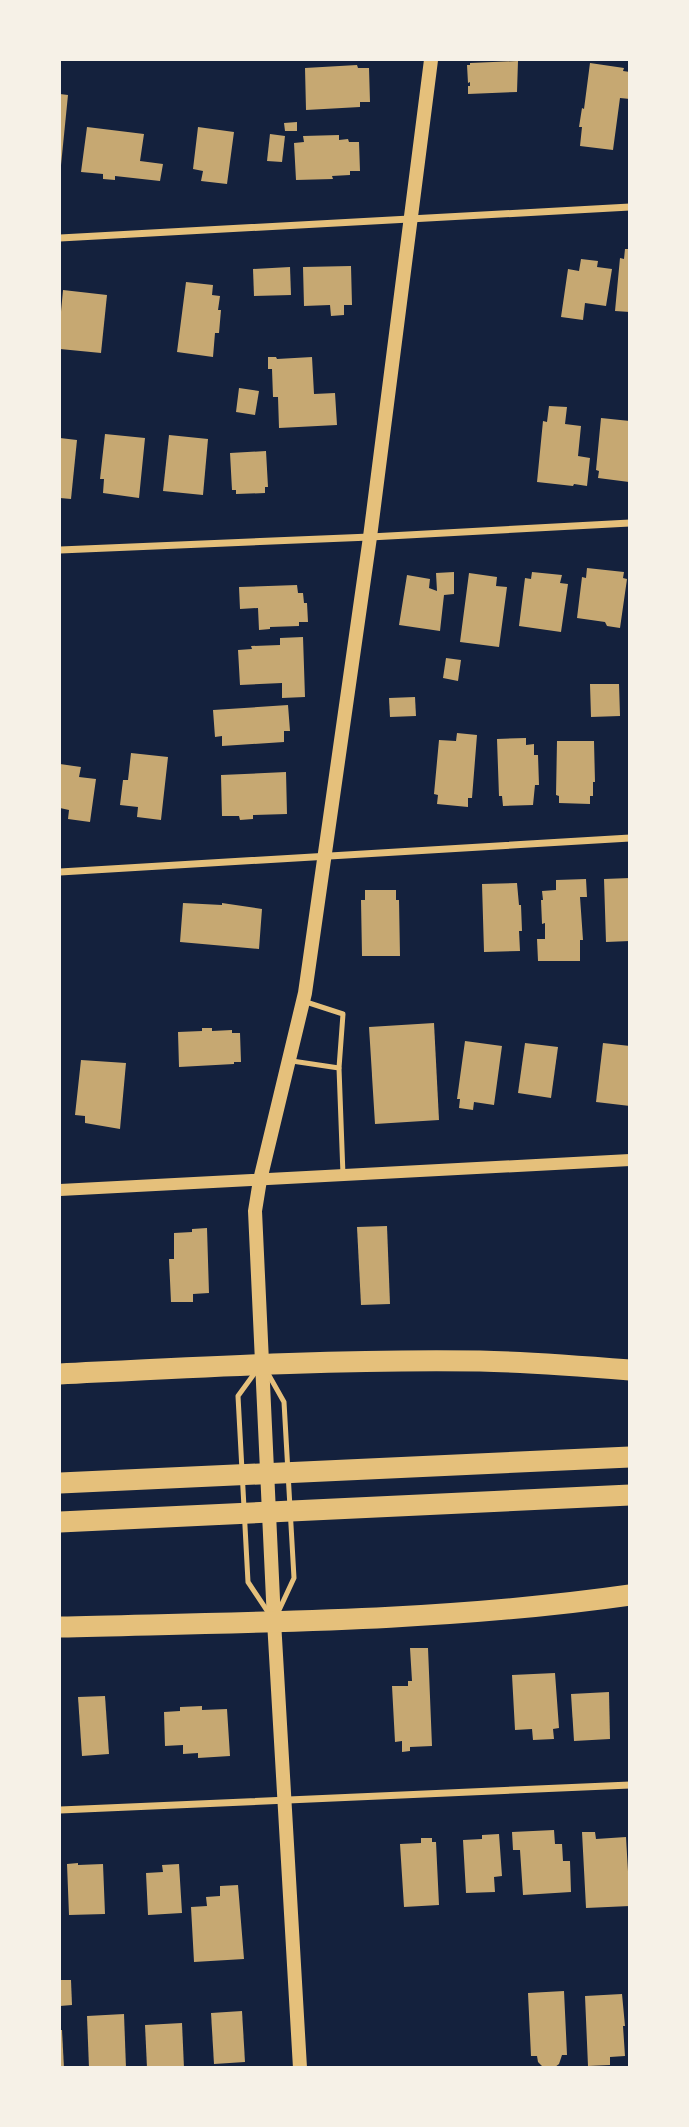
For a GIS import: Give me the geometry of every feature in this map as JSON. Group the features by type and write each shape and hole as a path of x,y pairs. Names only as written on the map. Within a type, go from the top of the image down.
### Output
{"highway":[{"path":"60,1374 262,1363 484,1361 629,1370"},
{"path":"60,1483 629,1457"},
{"path":"60,1522 629,1494"},
{"path":"60,1627 467,1613 568,1604 629,1595"}],"main road":[{"path":"300,2067 274,1621 255,1211 303,1001 326,857 431,60"}],"street":[{"path":"60,238 629,207"},
{"path":"60,550 629,523"},
{"path":"60,872 629,838"},
{"path":"60,1190 629,1160"},
{"path":"60,1810 629,1786"}],"lane":[{"path":"303,1001 343,1014 339,1068 343,1175"},
{"path":"289,1060 339,1068"},
{"path":"262,1363 284,1402 294,1578 274,1621 247,1582 238,1396 262,1363"}],"building":[{"path":"518,61 517,92 468,94 470,82 468,83 467,65 470,63"},
{"path":"590,63 624,68 623,71 630,72 630,99 620,98 613,150 580,146 582,127 579,127"},
{"path":"357,65 358,68 369,68 370,102 360,102 360,107 306,110 305,68"},
{"path":"60,94 68,95 61,165 60,165"},
{"path":"297,122 297,131 285,131 284,123"},
{"path":"87,127 144,134 140,161 163,164 160,181 115,176 115,180 103,179 103,174 81,172"},
{"path":"198,127 234,132 227,184 201,181 203,171 193,169"},
{"path":"270,134 285,136 282,162 267,161"},
{"path":"339,135 339,140 359,142 360,171 350,171 350,175 332,176 333,179 296,180 294,143 304,142 303,136"},
{"path":"625,249 630,249 630,312 615,311 620,258 624,259"},
{"path":"581,259 598,261 597,267 612,269 606,306 585,303 583,320 561,317 568,269 579,271"},
{"path":"351,266 352,305 344,305 344,315 331,316 330,305 304,306 303,267"},
{"path":"290,267 291,295 254,296 253,269"},
{"path":"186,282 213,285 212,295 220,296 219,333 215,333 213,357 177,352"},
{"path":"63,290 107,295 101,353 60,349"},
{"path":"268,357 312,357 314,394 335,393 337,425 279,428 278,397 273,397 272,369 268,369"},
{"path":"239,388 259,391 255,415 236,412"},
{"path":"549,406 567,407 565,424 581,426 578,456 590,458 587,486 537,482 543,421 547,422"},
{"path":"601,418 630,421 629,482 598,478 599,471 596,470"},
{"path":"105,434 145,438 139,498 103,493 104,479 100,479"},
{"path":"169,435 208,439 203,495 163,491"},
{"path":"60,438 77,440 71,499 60,498"},
{"path":"266,451 268,487 265,487 265,493 236,494 236,490 232,490 230,453"},
{"path":"587,568 624,572 623,578 627,579 620,628 607,626 605,622 577,618 582,577 586,578"},
{"path":"454,572 454,594 444,595 440,631 399,625 407,575 430,579 429,588 437,591 436,573"},
{"path":"532,572 562,575 560,583 568,584 561,632 519,626 525,578 531,579"},
{"path":"469,573 497,577 496,586 507,587 499,647 460,642"},
{"path":"297,585 298,593 303,593 304,603 307,603 308,622 299,622 299,626 259,630 258,608 240,609 239,587"},
{"path":"303,637 305,697 282,698 282,683 240,685 238,650 252,649 251,646 280,645 280,638"},
{"path":"446,658 461,660 458,681 443,678"},
{"path":"590,684 619,684 620,716 591,717"},
{"path":"415,697 416,716 390,717 389,698"},
{"path":"288,705 290,731 284,731 284,742 222,746 222,736 215,737 213,710"},
{"path":"457,733 477,735 472,798 468,798 468,807 437,804 438,795 434,794 439,740 456,741"},
{"path":"526,738 526,745 534,744 534,755 538,755 539,785 535,785 533,805 503,806 502,796 499,796 497,739"},
{"path":"557,741 594,741 595,782 590,804 559,803 559,796 556,795"},
{"path":"131,753 168,757 161,820 137,817 138,807 120,805 123,780 128,780"},
{"path":"60,764 81,767 79,777 96,779 90,822 68,819 69,810 60,808"},
{"path":"286,772 287,814 253,815 253,819 240,820 239,816 222,816 221,775"},
{"path":"630,878 630,941 606,942 604,879"},
{"path":"586,879 587,897 580,897 583,940 580,940 580,961 538,961 537,939 545,939 542,891 556,890 556,880"},
{"path":"517,883 521,905 520,951 484,952 482,884"},
{"path":"365,890 396,890 396,900 399,900 400,956 362,956 361,900 365,900"},
{"path":"183,903 222,903 262,909 259,949 180,942"},
{"path":"434,1023 439,1120 375,1124 369,1027"},
{"path":"202,1028 240,1033 241,1062 179,1067 178,1032 202,1031"},
{"path":"465,1041 502,1046 494,1105 474,1102 473,1110 459,1108 460,1099 457,1099"},
{"path":"525,1043 558,1047 551,1098 518,1093"},
{"path":"603,1043 630,1046 630,1106 596,1102"},
{"path":"81,1060 126,1063 120,1129 85,1123 85,1116 75,1115"},
{"path":"387,1226 390,1304 361,1305 357,1227"},
{"path":"207,1228 209,1293 193,1294 193,1302 171,1302 169,1259 174,1259 174,1233"},
{"path":"410,1648 428,1648 432,1746 410,1747 410,1751 402,1752 402,1741 395,1742 392,1686 408,1686 408,1681 412,1681"},
{"path":"555,1673 559,1728 553,1729 554,1739 533,1740 532,1729 515,1730 512,1675"},
{"path":"609,1692 610,1739 574,1741 571,1694"},
{"path":"105,1696 109,1754 82,1756 78,1697"},
{"path":"202,1706 202,1710 227,1709 230,1756 198,1758 198,1753 183,1754 183,1745 165,1746 164,1712 180,1711 180,1707"},
{"path":"554,1830 555,1844 562,1844 563,1861 570,1861 571,1892 523,1895 520,1850 513,1850 512,1832"},
{"path":"582,1832 595,1832 596,1839 626,1837 630,1906 586,1908"},
{"path":"499,1834 502,1876 494,1877 495,1892 466,1893 463,1840 482,1839 482,1835"},
{"path":"421,1838 432,1838 432,1842 436,1842 439,1905 404,1907 400,1844 421,1843"},
{"path":"67,1864 103,1864 105,1914 69,1915"},
{"path":"179,1864 182,1913 148,1915 146,1873 163,1872 162,1865"},
{"path":"238,1885 244,1959 194,1962 191,1907 207,1906 206,1897 220,1896 220,1886"},
{"path":"60,1980 71,1980 72,2005 60,2006"},
{"path":"564,1991 567,2055 562,2055 555,2067 544,2068 538,2062 537,2056 531,2056 528,1993"},
{"path":"622,1994 625,2056 610,2057 610,2065 588,2066 585,1996"},
{"path":"242,2011 245,2062 214,2064 211,2013"},
{"path":"124,2014 126,2068 89,2068 87,2016"},
{"path":"182,2023 184,2068 147,2068 145,2025"},
{"path":"62,2030 64,2068 60,2068"}]}
